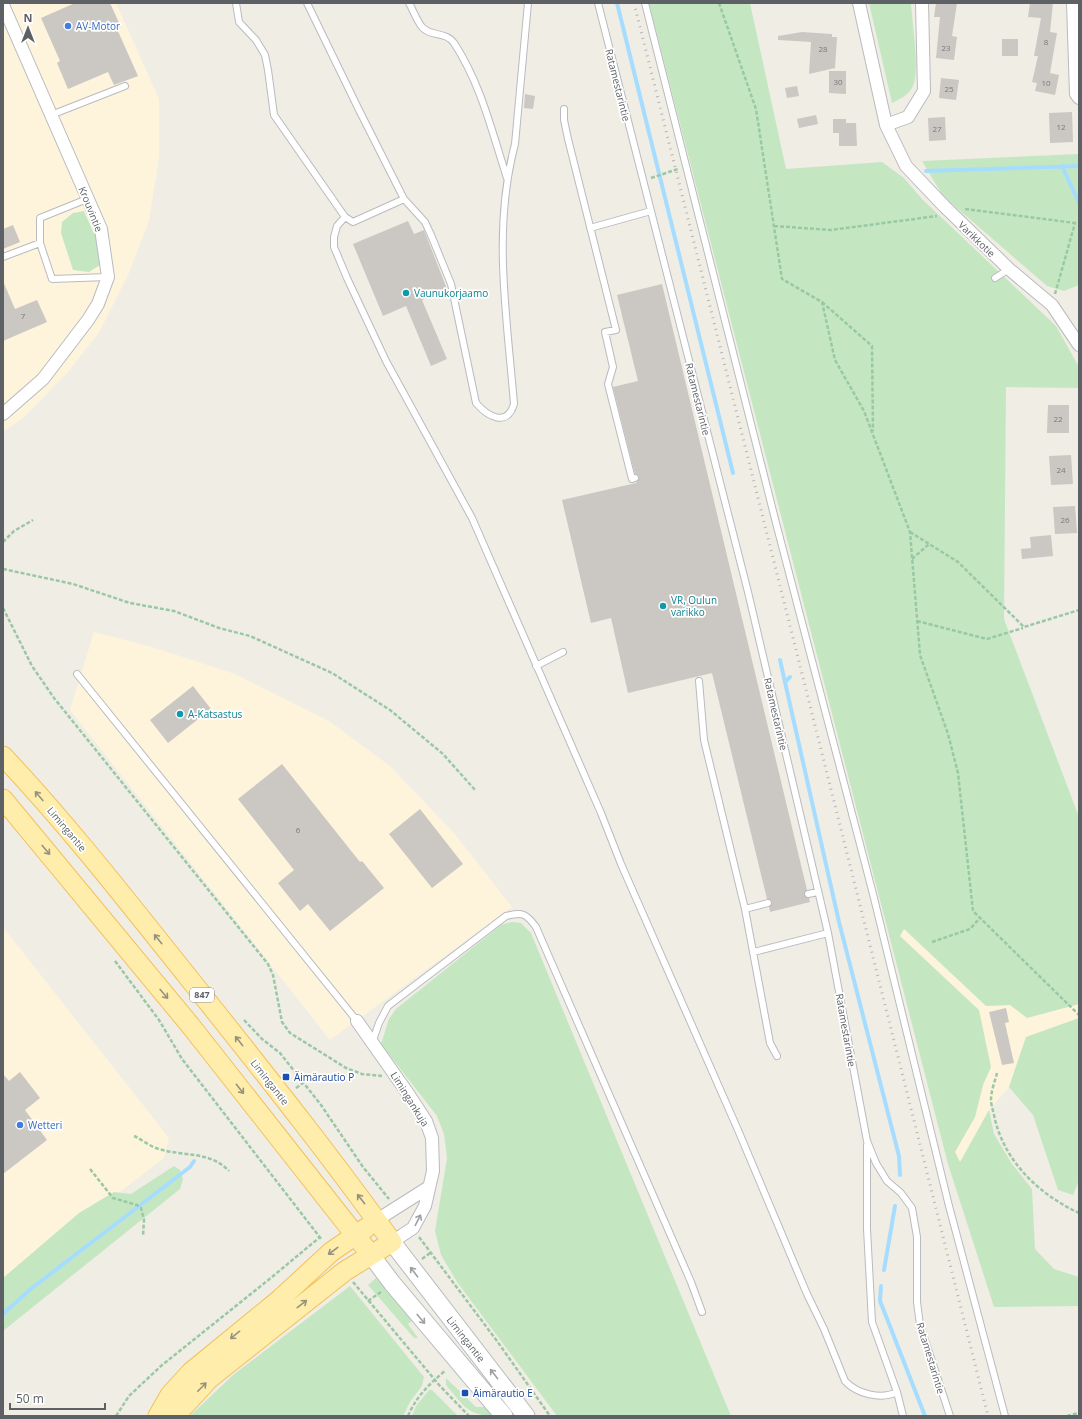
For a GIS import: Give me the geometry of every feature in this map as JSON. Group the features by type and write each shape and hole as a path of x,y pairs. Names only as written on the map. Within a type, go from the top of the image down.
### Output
{"main road":[{"name":"Limingantie","path":"3,756 30,785 222,1019 526,1416"},
{"name":"Limingantie","path":"3,799 190,1025 371,1255 392,1284 504,1416"},
{"path":"158,1416 170,1395 191,1372 279,1300 331,1252 377,1220"},
{"path":"174,1416 210,1378 345,1271 392,1242"}],"street":[{"name":"Varikkotie","path":"858,3 886,125 906,166 948,210 1010,269 1052,306 1079,345"},
{"path":"886,125 908,117 924,91 922,3"},
{"path":"1073,3 1076,94 1079,98"},
{"name":"Krouvintie","path":"3,5 101,229 108,277 98,304 84,326 43,379 3,414"},
{"name":"Limingankuja","path":"357,1021 426,1121 432,1138 433,1171 425,1206 413,1228 392,1242"},
{"path":"377,1220 429,1187"}],"lane":[{"path":"236,3 239,22 256,40 265,55 274,115 345,217 353,222 404,199"},
{"path":"307,3 404,199 417,212 428,228 451,284 476,403 484,413 492,417 508,415 512,412 514,404 502,283 501,238 508,181 515,144 528,3"},
{"path":"409,3 422,27 428,31 447,36 454,43 477,85 508,181"},
{"name":"Ratamestarintie","path":"598,3 651,212 666,288 748,592 828,933 867,1141 876,1163 887,1182 901,1193 912,1208 917,1237 917,1302 920,1325 950,1416"},
{"path":"645,3 776,523 873,894 949,1206 1005,1416"},
{"path":"51,115 125,86"},
{"path":"564,109 564,120 568,139 616,330 605,332 613,367 608,384 632,479 635,478"},
{"path":"87,199 40,218 40,243 52,279 108,277"},
{"path":"590,228 651,212"},
{"path":"345,217 337,226 334,238 334,247 347,278 386,361 472,518 601,813 620,864 738,1130 845,1381 851,1388 859,1392 885,1395 898,1392"},
{"path":"3,257 40,243"},
{"path":"995,278 1010,269"},
{"path":"536,666 563,652"},
{"path":"77,674 357,1021"},
{"path":"699,682 704,740 745,909 754,952 757,982 770,1043 777,1056"},
{"path":"808,894 818,892"},
{"path":"745,909 768,903"},
{"path":"372,1043 388,1006 506,916 517,913 528,916 536,927 691,1282 702,1312"},
{"path":"754,952 828,933"},
{"path":"867,1141 867,1229 872,1322 898,1392 903,1416"}],"path":[{"path":"719,3 756,109 782,279 822,302 872,346 873,433"},
{"path":"654,177 663,175 686,165"},
{"path":"774,226 832,230 948,210 1075,223 1079,222"},
{"path":"1052,306 1075,223"},
{"path":"822,302 835,360 864,411 910,532 920,655 948,734 958,773 973,911 1079,1015"},
{"path":"3,542 14,531 32,520"},
{"path":"910,532 958,562 1024,627"},
{"path":"912,559 929,544"},
{"path":"3,569 73,584 130,603 174,611 219,628 250,636 332,674 390,710 443,754 476,791"},
{"path":"3,608 32,666 54,698 268,964 273,975 282,1022 290,1033 346,1068 362,1074 376,1076 394,1074"},
{"path":"917,621 987,639 1079,610"},
{"path":"932,942 970,929 980,918"},
{"path":"112,957 159,1020 182,1059 331,1252"},
{"path":"1076,1012 1079,1019"},
{"path":"997,1073 991,1100 997,1131 1013,1162 1035,1185 1061,1204 1079,1213"},
{"path":"295,1089 303,1083"},
{"path":"134,1136 156,1148 206,1156 221,1163 229,1171"},
{"path":"90,1169 113,1198 137,1205 140,1208 144,1220 143,1236"},
{"path":"116,1416 130,1396 161,1366 320,1237"},
{"path":"430,1254 497,1341 550,1416"},
{"path":"345,1271 368,1301 434,1379 470,1416"},
{"path":"408,1416 413,1404 434,1379 445,1371"},
{"path":"1067,1416 1079,1413"}],"shaded area":[{"path":"3,3 116,3 159,99 159,158 149,221 128,275 100,331 68,372 23,418 3,432"},
{"path":"94,632 152,647 235,674 329,721 390,766 454,833 512,907 330,1040 70,710"},
{"path":"3,927 169,1138 164,1158 3,1282"},
{"path":"904,928 986,1006 1010,1005 1027,1018 1079,1004 1079,1018 1026,1037 1009,1087 989,1110 960,1163 955,1152 975,1117 983,1085 991,1067 900,936"}],"green space":[{"path":"649,3 750,3 786,169 882,162 904,178 922,199 1056,326 1079,367 1079,388 1006,387 1004,619 1079,817 1079,1004 1027,1018 1010,1005 986,1006 904,929 900,936 979,1010 991,1067 983,1085 975,1117 955,1152 960,1162 989,1110 994,1134 1012,1164 1032,1189 1035,1249 1054,1269 1079,1277 1079,1306 994,1307 948,1164"},
{"path":"869,3 911,3 916,58 915,79 909,92 892,103"},
{"path":"1079,154 1079,285 1064,291 1047,286 943,196 922,161"},
{"path":"84,211 96,238 100,265 89,272 73,270 61,233 62,222 73,213"},
{"path":"511,922 521,923 531,933 731,1416 557,1416 457,1282 441,1255 435,1231 447,1158 444,1134 437,1116 381,1044 389,1019 396,1009 501,925"},
{"path":"1079,1018 1079,1180 1073,1195 1058,1190 1033,1115 1009,1087 1026,1037"},
{"path":"174,1166 180,1170 183,1179 180,1189 3,1331 3,1278 79,1213 114,1192 131,1194"},
{"path":"376,1278 412,1321 408,1324 418,1338 414,1338 368,1285"},
{"path":"350,1286 424,1377 422,1386 410,1402 403,1416 190,1416 233,1375"},
{"path":"446,1378 476,1407 490,1407 498,1416 479,1414 468,1409 446,1385"},
{"path":"429,1390 432,1390 458,1416 412,1416 416,1406"}],"building":[{"path":"75,3 110,3 121,27 117,29 138,76 114,85 108,72 68,89 57,63 60,61 41,18"},
{"path":"936,3 957,3 952,36 957,37 954,60 936,58 940,17 934,17"},
{"path":"1030,3 1053,3 1050,32 1057,33 1050,73 1059,75 1055,95 1035,91 1037,83 1032,82 1038,56 1034,56 1041,18 1028,17"},
{"path":"802,32 832,34 832,37 837,37 835,68 809,74 811,42 778,40 778,36"},
{"path":"1002,39 1018,39 1018,56 1002,56"},
{"path":"829,71 846,71 846,94 829,93"},
{"path":"941,78 959,80 956,100 939,98"},
{"path":"797,86 799,96 787,98 785,88"},
{"path":"525,94 535,96 533,109 524,108"},
{"path":"1072,112 1073,142 1050,143 1049,113"},
{"path":"816,115 818,124 799,128 797,119"},
{"path":"945,117 946,140 929,141 928,118"},
{"path":"833,119 846,119 846,123 856,123 857,146 839,146 839,133 833,133"},
{"name":"Vaunukorjaamo","path":"408,221 414,234 424,230 447,289 422,300 447,359 431,366 406,306 383,316 353,244"},
{"path":"13,225 20,242 3,249 3,229"},
{"path":"3,281 15,309 37,300 47,322 3,341"},
{"name":"VR, Oulun varikko","path":"662,284 807,890 804,895 809,898 810,902 770,912 769,907 772,902 771,900 767,899 712,673 628,693 611,618 591,623 562,500 636,483 639,479 638,475 635,474 613,387 638,381 617,295"},
{"path":"1048,405 1069,405 1069,433 1047,433"},
{"path":"1071,455 1073,484 1051,485 1049,456"},
{"path":"1075,506 1077,533 1055,534 1053,507"},
{"path":"1051,535 1053,556 1022,559 1021,549 1031,548 1030,537"},
{"name":"A-Katsastus","path":"193,686 211,709 168,743 150,720"},
{"path":"282,764 360,862 362,861 384,888 330,931 308,904 300,911 278,883 294,870 238,799"},
{"path":"420,809 463,864 432,888 389,834"},
{"path":"1006,1008 1009,1022 1005,1023 1014,1063 1002,1065 989,1012"},
{"name":"Wetteri","path":"20,1072 40,1098 25,1110 47,1140 3,1174 3,1074 9,1081"}],"waterway":[{"path":"617,3 733,473"},
{"path":"1062,166 1079,203"},
{"path":"926,171 1079,166"},
{"path":"780,660 839,922 899,1156 900,1175"},
{"path":"785,682 790,677"},
{"path":"3,1314 32,1288 190,1167 194,1161"},
{"path":"884,1270 895,1206"},
{"path":"881,1286 880,1301 925,1416"}],"railway":[{"path":"634,3 988,1416"}],"place":[{"name":"AV-Motor","path":"68,26"},
{"name":"Vaunukorjaamo","path":"406,293"},
{"name":"VR, Oulun varikko","path":"663,606"},
{"name":"A-Katsastus","path":"180,714"},
{"name":"Äimärautio P","path":"286,1077"},
{"name":"Wetteri","path":"20,1125"},
{"name":"Äimärautio E","path":"465,1393"}]}
